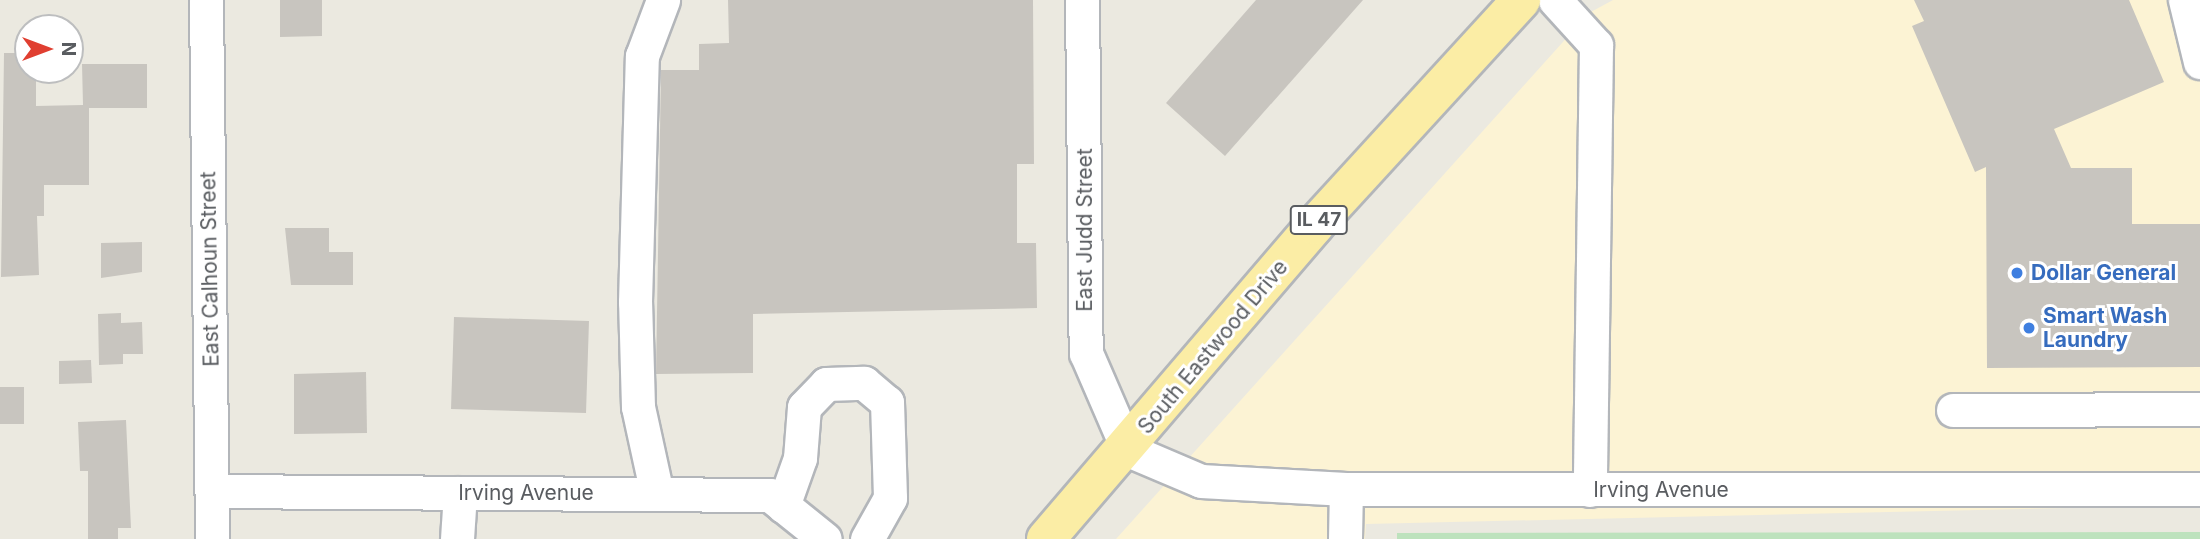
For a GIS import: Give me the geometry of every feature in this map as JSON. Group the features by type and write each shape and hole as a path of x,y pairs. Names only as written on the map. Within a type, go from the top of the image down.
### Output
{"main road":[{"name":"South Eastwood Drive","path":"1046,539 1128,450 1315,225 1521,0"}],"street":[{"name":"East Calhoun Street","path":"206,0 212,539"},
{"path":"657,494 638,407 635,302 642,56 663,0"},
{"name":"East Judd Street","path":"1082,0 1086,353 1128,450"},
{"path":"1555,0 1596,44 1590,490"},
{"path":"2185,0 2200,62"},
{"path":"783,506 800,458 804,407 826,384 864,383 887,402 890,498 867,539"},
{"path":"1953,410 2200,409"},
{"name":"Irving Avenue","path":"1128,450 1201,481 1346,489 2200,489"},
{"path":"1345,539 1346,489"},
{"name":"Irving Avenue","path":"212,491 770,495 825,539"},
{"path":"457,539 460,493"}],"shaded area":[{"path":"1613,0 2200,0 2200,505 1366,524 1365,539 1116,539 1589,13"}],"green space":[{"path":"2200,532 2200,539 1397,539 1397,533"}],"building":[{"path":"280,0 322,0 322,36 280,37"},
{"path":"728,0 1033,0 1034,164 1017,164 1017,243 1036,243 1037,308 753,314 753,373 656,374 661,70 699,70 699,44 729,43"},
{"path":"1256,0 1363,0 1225,156 1166,103"},
{"path":"1914,0 2129,0 2164,82 2054,129 2071,168 2132,168 2132,224 2200,224 2200,367 1987,368 1986,167 1975,172 1912,26 1924,21"},
{"path":"4,53 14,53 14,84 36,84 36,106 83,105 84,64 147,64 147,108 89,108 89,185 44,185 44,216 37,216 39,275 1,277"},
{"path":"285,228 329,228 329,252 353,252 353,285 291,285"},
{"path":"142,242 142,272 101,278 101,243"},
{"path":"121,313 121,323 142,322 143,354 123,354 123,364 99,365 98,314"},
{"path":"454,317 589,321 586,413 451,409"},
{"path":"91,360 92,383 59,384 59,361"},
{"path":"366,372 367,433 294,434 294,374"},
{"path":"0,387 24,387 24,424 0,424"},
{"path":"126,420 131,528 118,528 118,539 88,539 88,471 80,471 78,422"}],"place":[{"name":"Dollar General","path":"2017,273"},
{"name":"Smart Wash Laundry","path":"2029,328"}]}
